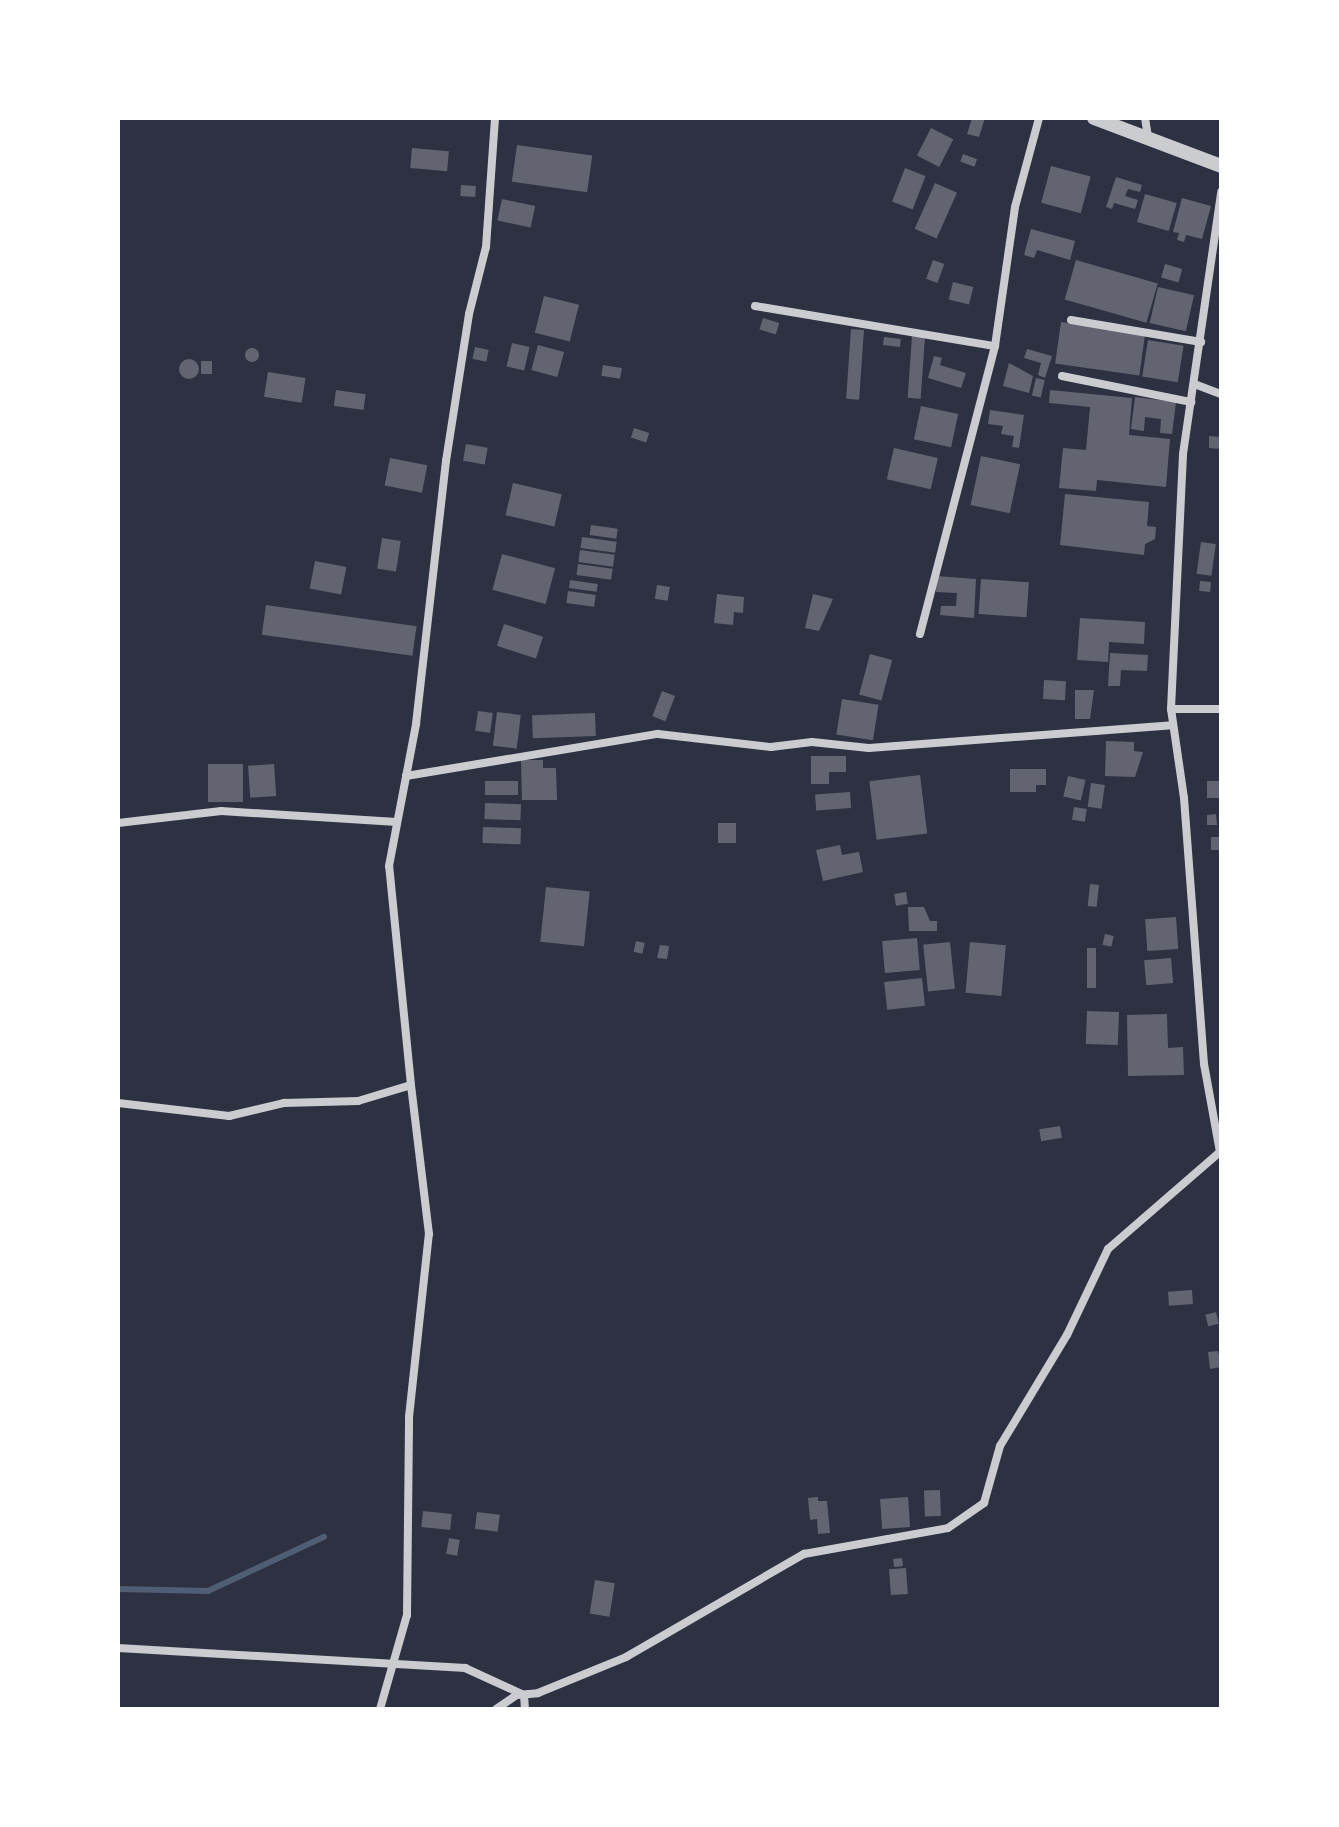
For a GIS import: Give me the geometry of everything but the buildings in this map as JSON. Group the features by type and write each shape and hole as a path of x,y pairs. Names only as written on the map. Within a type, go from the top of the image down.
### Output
{"street":[{"path":"380,1709 407,1615 409,1417 429,1234 389,866 406,776 448,447 469,314 486,247 495,118"},
{"path":"920,634 995,346 1015,207 1039,118"},
{"path":"1094,118 1221,166"},
{"path":"1145,118 1148,137"},
{"path":"496,1709 524,1695 626,1657 804,1554 948,1528 984,1503 1000,1446 1067,1335 1108,1249 1220,1152 1204,1064 1184,798 1171,709 1183,454 1191,402 1197,385 1221,192"},
{"path":"755,306 995,346"},
{"path":"1071,320 1201,342"},
{"path":"1062,376 1191,402"},
{"path":"1197,385 1221,394"},
{"path":"1171,709 1221,709"},
{"path":"406,776 658,734 771,747 812,742 869,748 1172,725"},
{"path":"118,823 221,811 397,822"},
{"path":"118,1103 229,1116 284,1103 358,1101 411,1085"},
{"path":"118,1648 465,1668 524,1695"},
{"path":"524,1695 525,1709"}],"waterway":[{"path":"118,1589 208,1591 324,1537"}]}
